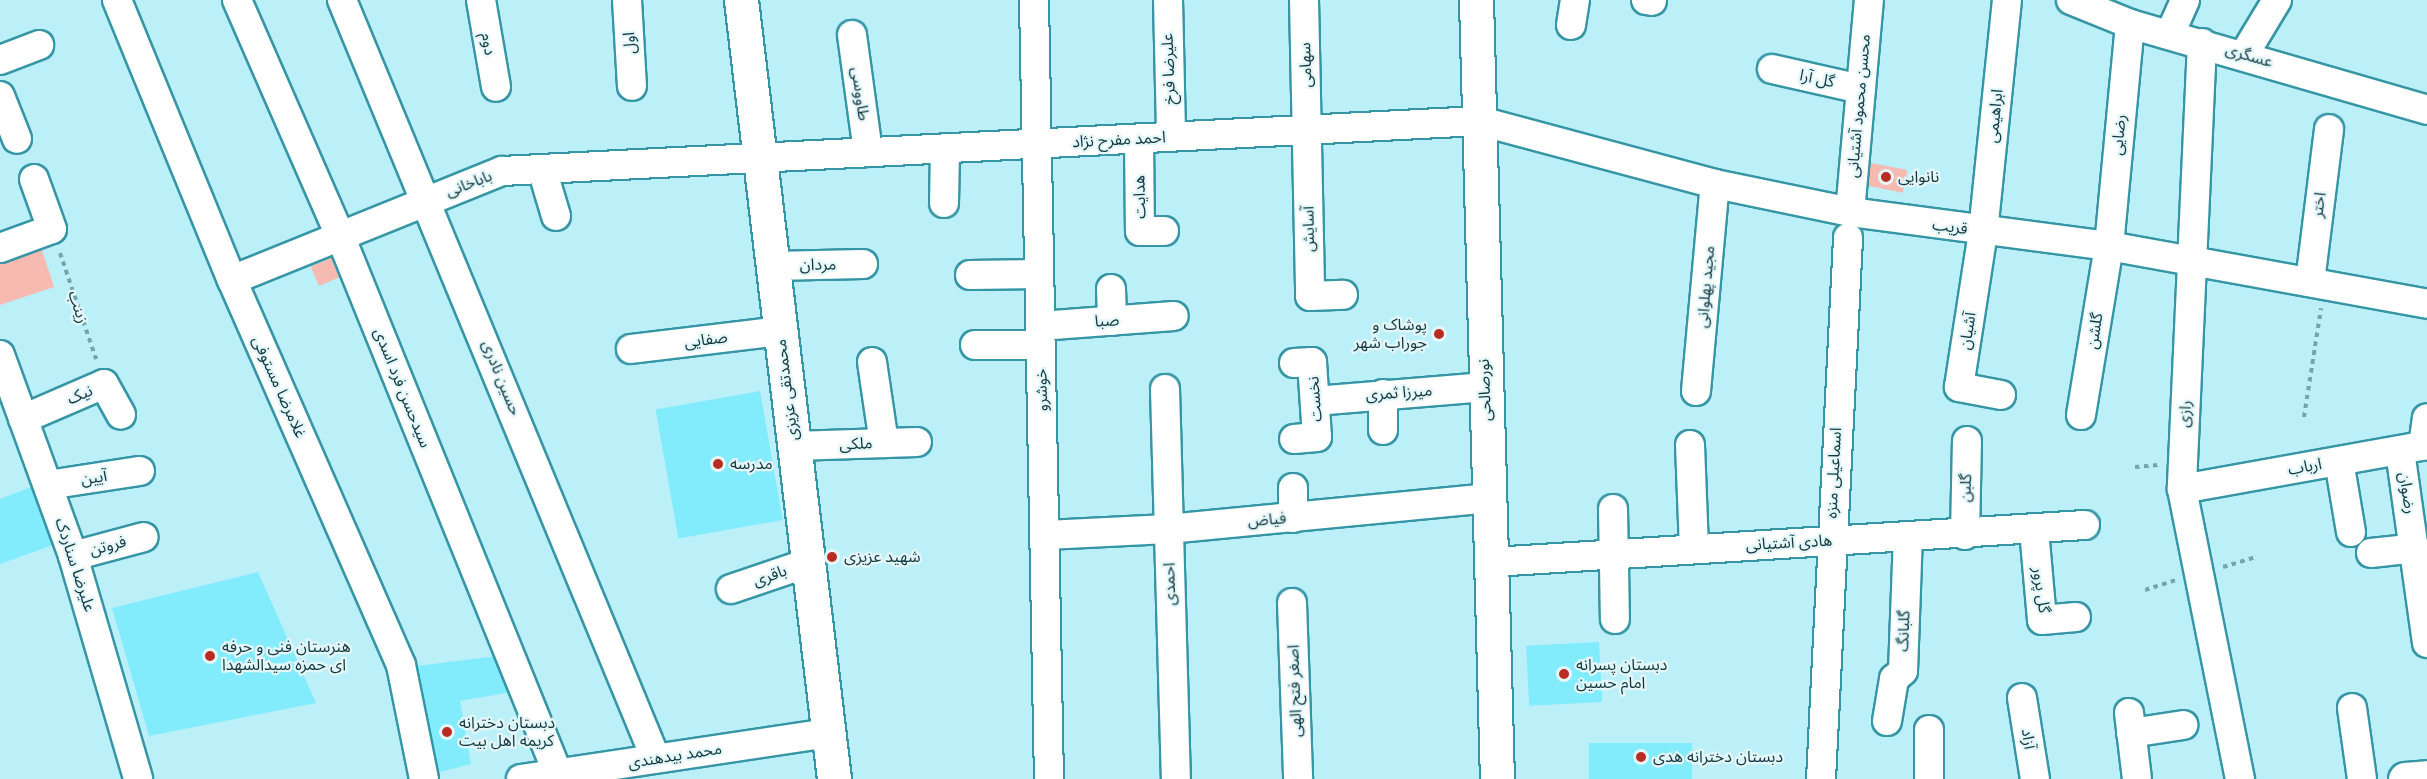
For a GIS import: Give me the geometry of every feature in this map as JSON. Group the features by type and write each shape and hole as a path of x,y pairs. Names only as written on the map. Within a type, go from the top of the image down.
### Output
{"main road":[{"name":"محمدتقی عزیزی","path":"741,0 834,779"},
{"name":"نورصالحی","path":"1476,0 1488,498 1493,562 1497,779"},
{"path":"2405,779 2427,777"}],"street":[{"name":"غلامرضا مستوفی","path":"117,0 232,280 401,665 424,779"},
{"name":"سیدحسن فرد اسدی","path":"237,0 339,233 560,776"},
{"name":"حسین نادری","path":"342,0 429,199 656,759"},
{"name":"دوم","path":"481,0 496,87"},
{"name":"اول","path":"627,0 632,86"},
{"name":"خوشرو","path":"1034,0 1049,779"},
{"name":"علیرضا فرخ","path":"1168,0 1171,137"},
{"name":"سهامی","path":"1304,0 1308,130"},
{"name":"محسن محمود آشتیانی","path":"1849,225 1869,0"},
{"name":"ابراهیمی","path":"1983,232 2007,0"},
{"name":"عسگری","path":"2071,0 2130,24 2245,53 2427,110"},
{"path":"2245,53 2277,0"},
{"name":"رضایی","path":"2109,246 2130,24"},
{"name":"طاووسی","path":"852,35 868,152"},
{"name":"رازی","path":"2202,43 2182,489 2240,779"},
{"path":"0,60 39,45"},
{"name":"گل آرا","path":"1772,69 1861,89"},
{"path":"0,96 17,139"},
{"name":"احمد مفرح نژاد","path":"759,158 1479,121"},
{"name":"قریب","path":"1479,121 1715,184 1849,225 1983,232 2109,246 2427,304"},
{"name":"اختر","path":"2317,283 2329,129"},
{"name":"آسایش","path":"1308,130 1310,296 1343,295"},
{"name":"هدایت","path":"1139,139 1140,231 1164,231"},
{"path":"944,203 945,149"},
{"name":"باباخانی","path":"232,280 339,233 502,171 759,158"},
{"path":"542,170 556,216"},
{"path":"0,248 52,229 34,178"},
{"name":"مجید پهلوانی","path":"1696,390 1715,184"},
{"name":"اسماعیلی منزه","path":"1821,779 1830,541 1849,225"},
{"name":"آشیان","path":"1983,232 1959,387 2001,395"},
{"name":"گلشن","path":"2081,415 2109,246"},
{"name":"مردان","path":"773,266 863,264"},
{"path":"970,275 1039,274"},
{"path":"1111,289 1112,321"},
{"name":"صبا","path":"975,345 1112,321 1174,316"},
{"name":"صفایی","path":"631,349 780,331"},
{"name":"علیرضا سناردک","path":"0,355 73,556 138,779"},
{"path":"872,362 884,443"},
{"name":"نخست","path":"1303,362 1315,401 1306,438"},
{"name":"نیک","path":"23,419 104,384 121,415"},
{"name":"میرزا ثمری","path":"1315,401 1485,387"},
{"name":"احمدی","path":"1165,389 1176,779"},
{"path":"1383,394 1383,430"},
{"name":"رضوان","path":"2427,418 2416,447 2416,548 2427,643"},
{"name":"گلبن","path":"1965,535 1967,441"},
{"name":"ملکی","path":"794,446 917,442"},
{"path":"1690,446 1694,548"},
{"name":"ارباب","path":"2182,489 2416,447"},
{"path":"2339,461 2350,532"},
{"name":"آیین","path":"48,485 140,471"},
{"path":"1293,488 1293,518"},
{"name":"فیاض","path":"1046,535 1168,529 1488,498"},
{"path":"1613,508 1616,619"},
{"name":"هادی آشتیانی","path":"1493,562 1694,548 1965,535 2085,525"},
{"name":"گل پرور","path":"2034,530 2042,620 2076,617"},
{"name":"گلبانگ","path":"1887,721 1894,679 1903,671 1908,536"},
{"name":"فروتن","path":"73,556 144,537"},
{"path":"2371,553 2416,548"},
{"name":"باقری","path":"731,589 808,562"},
{"name":"اصغر فتح الهی","path":"1292,603 1298,779"},
{"name":"آزاد","path":"2022,698 2035,779"},
{"path":"2352,708 2362,779"},
{"path":"2137,779 2130,723 2183,725"},
{"path":"1929,730 1929,779"},
{"name":"محمد بیدهندی","path":"521,779 560,776 829,733"}],"path":[{"name":"زینب","path":"52,229 104,384"},
{"path":"2304,417 2317,283"},
{"path":"2145,590 2256,558"}],"shaded area":[{"name":"مدرسه","path":"760,391 783,520 678,538 656,409"},
{"path":"31,487 53,545 0,564 0,499"},
{"name":"هنرستان فنی و حرفه ای حمزه سیدالشهدا","path":"258,572 316,703 149,736 112,608"},
{"name":"دبستان پسرانه امام حسین","path":"1599,642 1602,702 1529,706 1526,646"},
{"name":"دبستان دخترانه کریمه اهل بیت","path":"498,656 511,692 460,701 471,764 436,773 416,666"},
{"name":"دبستان دخترانه هدی","path":"1589,743 1692,743 1692,779 1589,779"}],"building":[{"name":"نانوایی","path":"1871,163 1907,170 1903,193 1867,186"},
{"path":"42,250 54,287 0,305 0,264"},
{"path":"331,258 339,277 319,286 311,267"}],"place":[{"name":"نانوایی","path":"1886,177"},
{"name":"پوشاک و جوراب شهر","path":"1439,334"},
{"name":"مدرسه","path":"718,464"},
{"name":"شهید عزیزی","path":"832,557"},
{"name":"هنرستان فنی و حرفه ای حمزه سیدالشهدا","path":"210,656"},
{"name":"دبستان پسرانه امام حسین","path":"1564,674"},
{"name":"دبستان دخترانه کریمه اهل بیت","path":"447,732"},
{"name":"دبستان دخترانه هدی","path":"1641,757"}]}
